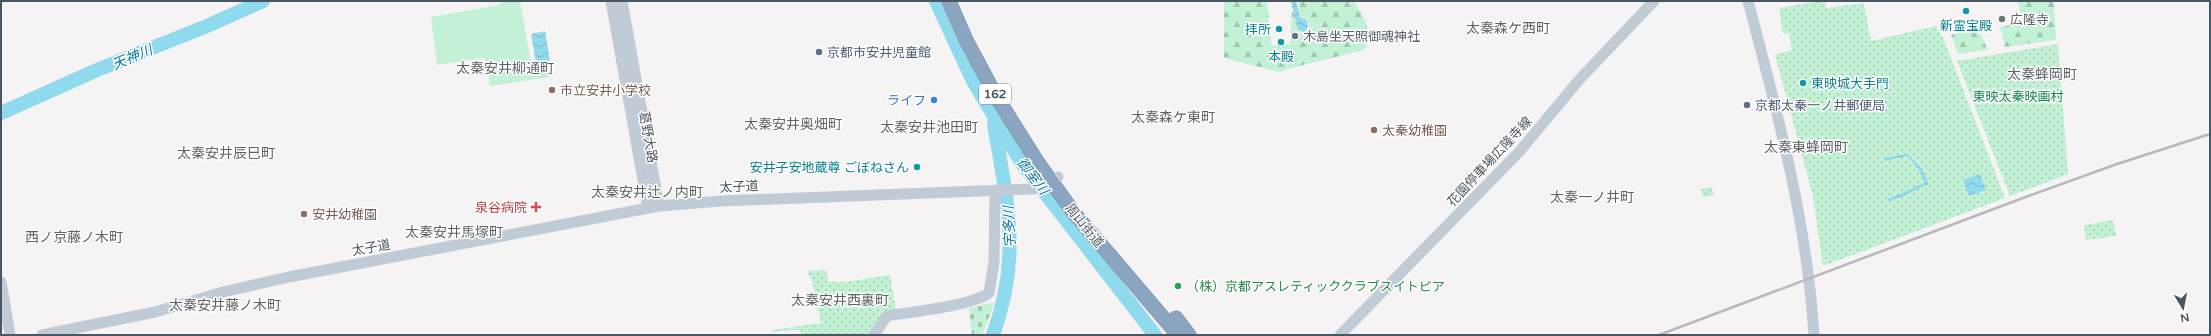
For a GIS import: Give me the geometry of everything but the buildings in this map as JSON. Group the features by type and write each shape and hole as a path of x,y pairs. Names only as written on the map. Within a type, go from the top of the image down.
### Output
{"highway":[{"name":"周山街道","path":"949,1 966,40 996,96 1047,184 1111,253 1178,335"},
{"name":"周山街道","path":"956,1 991,74 1025,132 1047,184"},
{"path":"1111,253 1130,290 1166,335"},
{"path":"1111,253 1145,282 1189,335"}],"street":[{"name":"葛野大路","path":"611,1 648,208"},
{"name":"葛野大路","path":"622,1 659,206"},
{"name":"花園停車場広隆寺線","path":"1340,335 1519,152 1579,80 1654,1"},
{"path":"1748,1 1791,169 1808,257 1814,335"},
{"name":"太子道","path":"42,335 155,312 223,292 289,277 659,206 720,201 1003,190 1047,184"},
{"path":"874,335 887,316 970,301 983,298 989,293 1003,190"},
{"path":"1,282 10,335"}],"green space":[{"path":"502,1 520,1 532,69 547,67 549,77 490,86 485,58 437,65 431,17 499,5"},
{"name":"木島坐天照御魂神社","path":"1224,1 1267,1 1272,46 1290,44 1292,11 1295,14 1299,33 1305,34 1309,27 1308,20 1300,16 1298,1 1354,1 1364,18 1368,29 1368,41 1366,48 1360,51 1280,72 1224,58"},
{"name":"東映太秦映画村","path":"1825,1 1826,8 1864,3 1871,41 1936,26 1944,40 2005,198 1823,266 1813,196 1775,55 1792,50 1789,33 1783,34 1779,8"},
{"path":"2018,1 2054,1 2056,40 2005,47 2000,27 2023,23"},
{"path":"1977,28 1988,50 1958,54 1951,35"},
{"name":"東映太秦映画村","path":"2058,44 2068,174 2010,196 1957,61"},
{"path":"1712,187 1714,195 1703,197 1701,189"},
{"path":"2113,220 2116,236 2086,240 2084,225"},
{"path":"826,270 829,282 845,282 890,275 896,311 869,335 801,335 800,330 773,332 772,330 821,323 812,281 807,271"},
{"path":"995,302 982,335 972,334 969,308"}],"water":[{"path":"1291,1 1296,1 1300,17 1307,20 1308,26 1305,33 1298,30"},
{"path":"545,31 550,61 536,63 531,34"},
{"path":"1832,77 1836,79 1838,83 1836,87 1832,89 1828,87 1826,83 1828,79"},
{"path":"1908,154 1922,169 1929,184 1889,202 1888,199 1925,183 1919,170 1907,156 1884,161 1884,158"},
{"path":"1980,174 1986,190 1969,196 1963,180"}],"waterway":[{"name":"天神川","path":"1,113 97,70 207,26 263,1"},
{"name":"御室川","path":"936,1 973,81 1021,162 1155,335"},
{"name":"宇多川","path":"993,335 1002,306 1007,279 1009,254 1007,204 994,124"}],"railway":[{"path":"1659,335 2023,198 2117,164 2210,134"}],"place":[{"name":"新霊宝殿","path":"1966,11"},
{"name":"広隆寺","path":"2002,19"},
{"name":"拝所","path":"1279,29"},
{"name":"木島坐天照御魂神社","path":"1295,36"},
{"name":"本殿","path":"1281,42"},
{"name":"京都市安井児童館","path":"819,52"},
{"name":"東映城大手門","path":"1803,83"},
{"name":"市立安井小学校","path":"552,90"},
{"name":"ライフ","path":"934,100"},
{"name":"京都太秦一ノ井郵便局","path":"1747,105"},
{"name":"太秦幼稚園","path":"1374,130"},
{"name":"安井子安地蔵尊 ごぼねさん","path":"917,167"},
{"name":"泉谷病院","path":"536,207"},
{"name":"安井幼稚園","path":"304,214"},
{"name":"（株）京都アスレティッククラブスイトピア","path":"1178,286"}],"district":[{"name":"太秦森ケ西町","path":"1508,28"},
{"name":"太秦安井柳通町","path":"505,68"},
{"name":"太秦蜂岡町","path":"2042,74"},
{"name":"太秦森ケ東町","path":"1173,117"},
{"name":"太秦安井奥畑町","path":"793,124"},
{"name":"太秦安井池田町","path":"929,127"},
{"name":"太秦東蜂岡町","path":"1806,147"},
{"name":"太秦安井辰巳町","path":"226,153"},
{"name":"太秦安井辻ノ内町","path":"647,192"},
{"name":"太秦一ノ井町","path":"1592,197"},
{"name":"太秦安井馬塚町","path":"454,232"},
{"name":"西ノ京藤ノ木町","path":"74,237"},
{"name":"太秦安井西裏町","path":"840,300"},
{"name":"太秦安井藤ノ木町","path":"225,305"}]}
